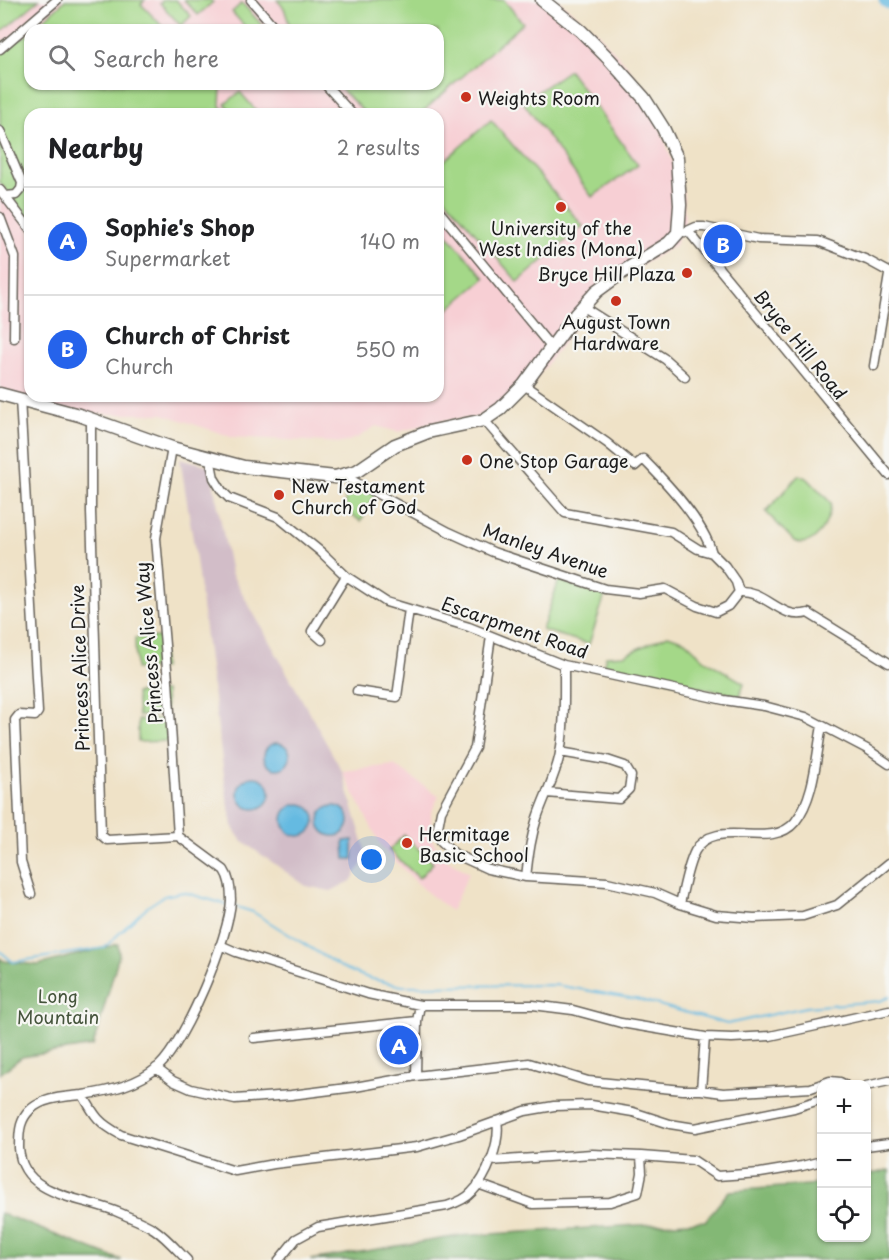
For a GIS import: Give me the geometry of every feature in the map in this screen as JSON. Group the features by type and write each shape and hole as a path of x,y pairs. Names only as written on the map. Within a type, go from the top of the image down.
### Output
{"street":[{"path":"29,24 57,0"},
{"path":"251,0 272,24"},
{"path":"542,0 581,31 609,59 644,98 663,128 677,158 683,232"},
{"path":"0,49 24,28"},
{"path":"330,90 347,108"},
{"path":"0,131 22,183 16,195 3,193"},
{"path":"3,193 24,221"},
{"path":"0,217 15,257 14,338"},
{"path":"444,217 551,347"},
{"path":"31,402 79,415 172,448 244,467 316,476 344,476 357,471 395,445 428,432 484,420 501,409 524,385 551,347 597,291 683,232 696,227 717,229 758,239 818,241 867,260 889,274 874,366"},
{"name":"Bryce Hill Road","path":"683,232 889,476"},
{"path":"583,307 665,359 685,377"},
{"path":"524,385 607,442 633,464 636,465 643,459 699,526 709,543 712,554 730,574 740,592 750,591 757,594 784,611 800,615 808,613 889,663"},
{"path":"0,394 24,400"},
{"path":"20,399 38,712 35,716 19,715 15,720 21,862 31,894"},
{"path":"484,420 565,513 671,532 698,549 712,554"},
{"name":"Princess Alice Drive","path":"91,421 91,512 101,835 107,840 178,836"},
{"name":"Princess Alice Way","path":"172,448 156,538 178,836"},
{"name":"Escarpment Road","path":"210,458 214,478 229,498 278,517 346,576 386,602 470,627 564,665 723,700 764,706 806,717 867,749 889,764"},
{"name":"Manley Avenue","path":"344,476 449,532 493,552 605,589 639,593 665,589 697,606 716,612 728,606 740,592"},
{"path":"322,640 312,632 346,576"},
{"path":"357,691 397,697 409,609"},
{"path":"491,636 475,748 441,811 438,827 441,841 455,854 488,869 526,877 607,882 656,893 680,904 716,915 754,918 803,916 837,905 889,863"},
{"path":"526,877 531,841 560,752 564,665"},
{"path":"680,904 689,867 696,850 706,839 721,834 769,834 786,831 795,821 808,795 822,726"},
{"path":"547,793 619,799 629,789 632,776 625,766 607,760 560,752"},
{"path":"178,836 224,870 228,877 230,905 220,945 185,1028 169,1056 156,1068 124,1086 46,1100 27,1113 21,1125 19,1142 20,1160 27,1174 37,1183 58,1193 117,1211 154,1229 188,1260"},
{"path":"220,945 368,994 420,1005 533,1005 573,1010 621,1023 705,1037 732,1038 770,1035 889,1010"},
{"path":"416,1076 417,1021 420,1005"},
{"path":"254,1038 417,1021"},
{"path":"701,1090 705,1037"},
{"path":"156,1068 173,1081 191,1089 235,1099 291,1095 416,1076 529,1063 588,1081 683,1090 723,1093 817,1086"},
{"path":"871,1086 886,1084"},
{"path":"83,1095 92,1113 103,1126 121,1135 236,1171 274,1164 417,1147 525,1111 554,1106 591,1105 633,1112 670,1124 695,1128 794,1108 817,1101"},
{"path":"279,1260 296,1239 318,1227 447,1206 463,1199 473,1192 490,1161 499,1132 497,1121"},
{"path":"871,1145 889,1143"},
{"path":"490,1161 592,1154 641,1156 693,1160 717,1176 770,1171 817,1162"},
{"path":"478,1184 533,1204 610,1202 638,1193 642,1173 641,1156"}],"shaded area":[{"name":"University of the West Indies (Mona)","path":"0,0 558,0 595,30 628,67 649,96 683,192 685,222 675,245 626,275 590,307 530,387 475,418 441,421 398,432 376,426 359,437 343,443 232,437 163,414 73,414 36,402 444,402 444,108 24,108 24,398 0,390"},
{"path":"180,458 210,466 231,573 342,771 367,856 351,881 331,891 306,886 242,841 234,830 227,798 195,552"},
{"name":"Hermitage Basic School","path":"394,765 439,796 431,813 431,838 442,856 469,873 451,911 423,889 383,849 342,771"}],"green space":[{"path":"0,0 39,0 0,33"},
{"path":"65,0 145,0 141,4 160,24 39,24"},
{"path":"163,0 176,0 191,16 183,24 179,24 160,3"},
{"path":"184,0 210,0 213,2 198,15"},
{"path":"277,0 504,0 523,23 427,108 360,108 342,90 444,90 444,24 289,24 284,8"},
{"path":"242,3 261,24 243,24 232,12"},
{"path":"23,38 24,90 221,90 220,106 222,108 24,108 24,213 0,183 0,42"},
{"path":"569,70 638,165 592,197 523,102"},
{"path":"240,92 254,108 229,108 225,104"},
{"path":"491,120 583,226 518,282 444,197 444,161"},
{"path":"444,231 485,278 444,313"},
{"path":"799,475 808,479 831,503 828,518 820,532 814,538 801,543 794,541 766,512"},
{"path":"347,480 376,492 361,521 346,512"},
{"path":"559,580 605,595 589,644 542,630"},
{"path":"668,635 685,641 705,660 744,683 740,696 603,667 606,656 624,655"},
{"path":"162,637 163,668 136,669 135,638"},
{"path":"165,691 166,714 138,716 136,693"},
{"path":"168,719 168,741 138,742 138,720"},
{"path":"404,835 433,863 419,878 389,850"},
{"name":"Long Mountain","path":"118,944 119,955 93,1046 22,1057 0,1074 0,958 4,961 38,965"},
{"path":"889,1170 889,1260 310,1260 459,1236 705,1221 729,1191 817,1184 817,1242 871,1242 871,1174"},
{"path":"0,1213 107,1255 122,1260 0,1260"}],"water":[{"path":"277,743 286,747 290,756 286,765 277,769 268,765 264,756 268,747"},
{"path":"254,777 265,782 270,793 265,804 254,809 243,804 238,793 243,782"},
{"path":"299,804 310,809 315,820 310,831 299,836 288,831 283,820 288,809"},
{"path":"334,806 345,810 349,821 345,832 334,836 323,832 319,821 323,810"},
{"path":"353,840 353,859 345,859 344,841"}],"waterway":[{"path":"0,951 13,962 104,948 147,907 164,896 183,892 228,905"},
{"path":"234,906 253,912 341,967 368,978 402,986 556,985 641,1000 727,1024 806,1007 880,1001 889,997"}],"place":[{"name":"Weights Room","path":"466,97"},
{"name":"University of the West Indies (Mona)","path":"561,207"},
{"name":"Church of Christ","path":"723,244"},
{"name":"Bryce Hill Plaza","path":"687,273"},
{"name":"August Town Hardware","path":"616,301"},
{"name":"One Stop Garage","path":"467,460"},
{"name":"New Testament Church of God","path":"279,495"},
{"name":"Hermitage Basic School","path":"407,843"},
{"name":"Sophie's Shop","path":"399,1045"}]}
